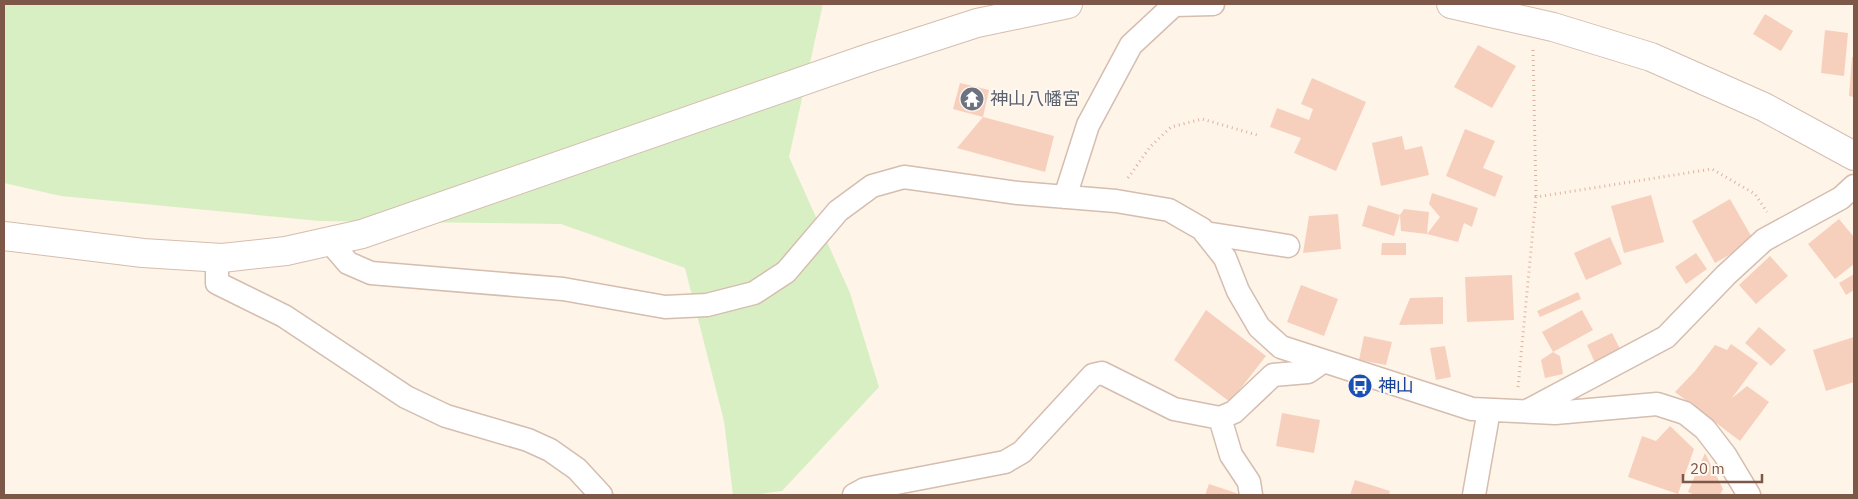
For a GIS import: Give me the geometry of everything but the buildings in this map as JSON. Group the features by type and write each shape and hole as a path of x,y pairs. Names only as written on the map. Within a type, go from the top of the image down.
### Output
{"street":[{"path":"4,236 143,253 217,258 286,251 362,234 884,53 977,23 1068,4"},
{"path":"1065,197 1088,125 1131,45 1174,5 1213,4"},
{"path":"1451,4 1533,22 1651,57 1764,108 1854,156"},
{"path":"329,241 348,263 371,273 563,290 665,306 707,305 754,293 786,272 838,212 872,186 904,176 1018,193 1116,201 1169,210 1206,233 1225,258 1238,291 1259,327 1281,347 1472,409 1555,413 1657,404 1684,413 1704,429 1725,455 1749,495"},
{"path":"1522,411 1666,337 1726,275 1764,240 1841,198 1854,186"},
{"path":"1206,233 1288,246"},
{"path":"217,258 217,284 284,316 406,397 446,416 528,440 550,450 577,470 601,495"},
{"path":"854,495 865,489 1005,462 1022,452 1093,375 1102,373 1174,409 1220,418 1234,412 1273,375 1308,372 1324,361"},
{"path":"1474,495 1489,410"},
{"path":"1220,418 1231,455 1249,482 1252,495"}],"path":[{"path":"1522,411 1536,197 1533,22"},
{"path":"1116,201 1130,174 1150,147 1170,127 1202,119 1257,134"},
{"path":"1536,197 1712,169 1755,194 1780,231"}],"green space":[{"path":"4,4 823,4 789,157 850,293 879,387 782,491 752,495 733,495 724,421 685,268 561,224 320,221 61,196 4,183"}],"place":[{"name":"神山八幡宮","path":"972,99"},
{"name":"神山","path":"1360,386"}]}
